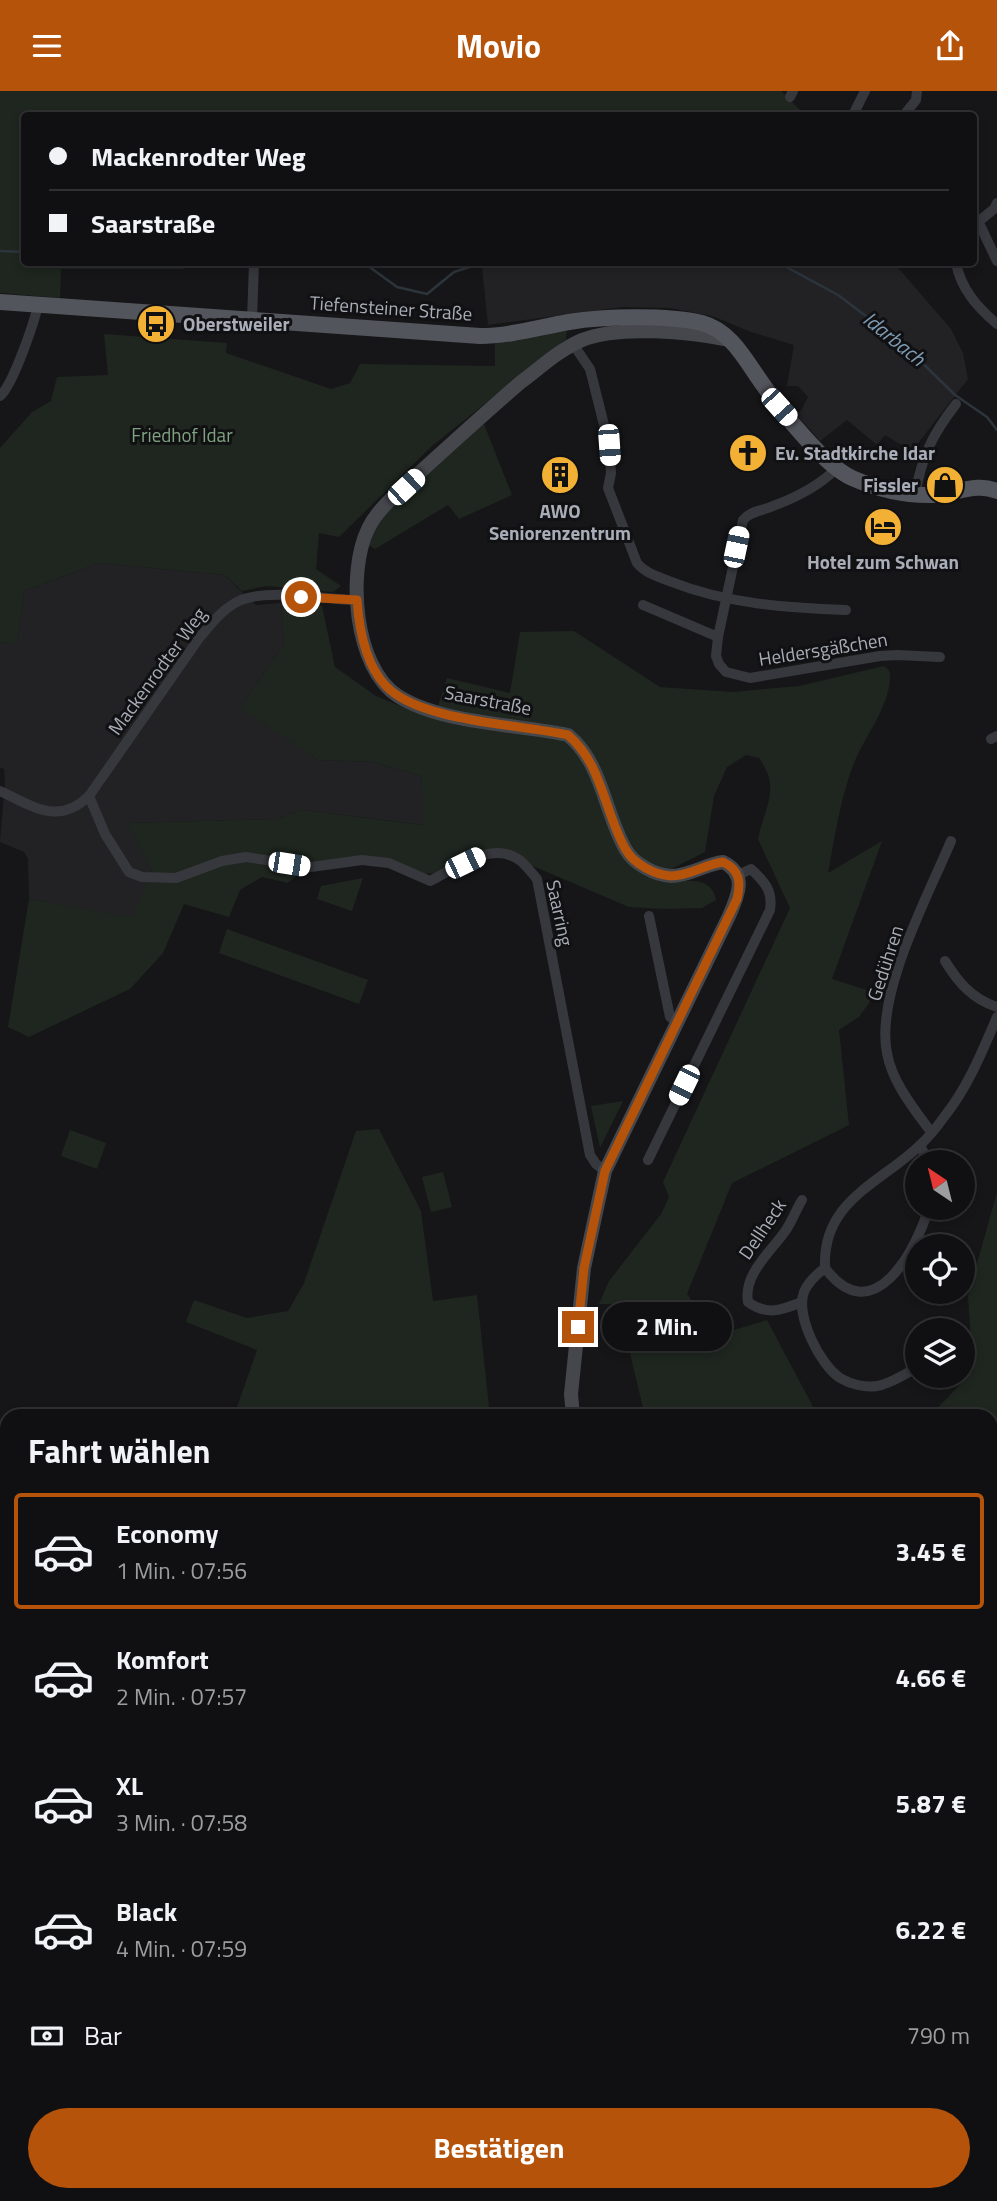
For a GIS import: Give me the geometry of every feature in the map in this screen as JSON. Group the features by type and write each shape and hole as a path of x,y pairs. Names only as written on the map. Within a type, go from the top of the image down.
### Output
{"main road":[{"name":"Tiefensteiner Straße","path":"0,302 480,336 508,334 594,319 647,318 702,323 731,340"},
{"path":"731,340 779,407 836,468 865,483 915,495 936,495 985,487 997,491"}],"street":[{"path":"854,112 864,91"},
{"path":"906,112 916,100 917,91"},
{"path":"977,222 996,207"},
{"path":"977,227 997,261"},
{"path":"252,320 254,266"},
{"path":"957,266 961,284 981,311 997,324"},
{"path":"0,396 10,381 38,305"},
{"name":"Saarstraße","path":"731,340 693,333 596,335 573,344 554,356 449,446 376,516 363,542 357,600 362,632 373,668 385,685 399,697 453,715 568,735 582,747 597,776 626,851 640,865 671,876 723,862 732,866 738,874"},
{"path":"573,344 590,369 609,445 611,473 608,488 637,563 643,571 688,588 726,598 770,606 846,610"},
{"path":"915,495 920,466 929,443 956,404"},
{"name":"Heldersgäßchen","path":"836,468 825,479 788,499 746,516 739,532 718,637 716,656 719,664 726,672 750,678 880,656 940,657"},
{"path":"974,488 997,479"},
{"name":"Mackenrodter Weg","path":"89,796 200,637 229,607 240,601 264,596 357,600"},
{"path":"643,605 718,637"},
{"path":"0,791 53,813 72,810 89,796"},
{"name":"Saarring","path":"89,796 105,834 129,872 142,877 176,878 222,861 246,857 311,867 362,860 389,863 430,881 483,855 499,852 521,861 537,879 590,1154 596,1164 605,1171"},
{"name":"Gedühren","path":"931,1132 899,1084 887,1054 885,1024 904,953 951,841"},
{"path":"572,1409 571,1394 584,1268 605,1171 737,899 740,885 738,874 751,869 769,888 772,899 770,910 648,1160"},
{"path":"649,916 670,1017 677,1022"},
{"path":"945,961 958,982 976,997 997,1007"},
{"path":"905,1374 876,1386 853,1384 840,1378 823,1361 808,1330 802,1302 804,1291 825,1268 828,1239 842,1211 868,1185 920,1145 944,1118 970,1080 997,1017"},
{"path":"920,1145 922,1150"},
{"name":"Dellheck","path":"802,1200 787,1229 751,1276 746,1291 748,1302 760,1311 776,1311 802,1302"},
{"path":"825,1268 838,1283 848,1288 868,1291 878,1288 899,1271 913,1249 924,1220"}],"shaded area":[{"name":"Fissler","path":"897,266 951,329 963,353 968,379 913,452 885,435 877,445 847,420 820,441 796,414 808,397 798,386 787,386 794,345 712,316 670,308 623,307 488,325 482,267"},
{"path":"99,563 224,575 256,605 281,603 284,644 241,707 318,760 373,762 421,776 425,825 302,810 277,819 128,823 152,872 132,918 29,899 28,859 24,852 0,842 5,783 4,769 0,768 0,642 17,643 24,591"}],"green space":[{"path":"0,91 781,91 802,112 21,112 21,266 184,266 185,269 61,269 60,298 0,293"},
{"name":"Friedhof Idar","path":"567,330 566,339 432,446 339,537 319,533 316,569 341,586 333,592 267,586 242,591 224,575 99,563 24,591 17,644 0,642 0,448 32,412 51,401 57,377 108,375 104,334 227,343 226,353 331,389 350,383 360,364 495,366 495,342"},
{"path":"484,424 512,495 459,519 448,505 375,549 367,544 378,519 435,461"},
{"path":"281,603 322,606 335,667 376,696 420,714 438,706 447,678 510,693 520,632 574,631 660,687 733,692 799,686 884,666 888,670 890,677 885,701 854,763 845,790 828,873 882,841 832,979 876,993 859,1017 839,1030 849,1125 732,1183 687,1294 717,1335 767,1320 814,1409 643,1409 618,1304 599,1304 609,1281 661,1214 669,1197 663,1182 790,908 758,839 770,788 766,769 759,758 746,755 727,767 714,796 705,852 673,868 664,878 708,885 716,900 702,908 629,907 521,861 505,849 482,852 438,874 419,873 390,859 311,863 288,883 262,877 240,890 229,917 184,904 163,953 130,989 29,1037 8,1027 29,899 132,917 152,872 127,823 277,819 302,810 424,825 421,776 373,762 318,760 240,708 284,644"},
{"path":"363,878 352,911 317,899 321,886"},
{"path":"227,929 368,980 359,1004 219,953"},
{"path":"623,1101 600,1148 591,1106"},
{"path":"379,1129 421,1211 433,1301 477,1295 489,1409 236,1409 257,1350 186,1322 194,1300 247,1318 288,1311 304,1283 356,1131"},
{"path":"70,1130 106,1143 97,1169 61,1156"},
{"path":"443,1172 452,1207 431,1212 422,1177"},
{"path":"997,1192 997,1409 937,1409 957,1388 975,1388 975,1318 969,1318 969,1304 975,1304 975,1271"}],"waterway":[{"name":"Idarbach","path":"0,251 21,252"},
{"name":"Idarbach","path":"368,266 397,287 427,294 454,272 473,266"},
{"name":"Idarbach","path":"785,266 838,295 903,344 955,395 987,417 997,430"}],"place":[{"name":"Oberstweiler","path":"156,324"},
{"name":"Ev. Stadtkirche Idar","path":"748,453"},
{"name":"AWO Seniorenzentrum","path":"560,475"},
{"name":"Fissler","path":"945,485"},
{"name":"Hotel zum Schwan","path":"883,527"}],"route":[{"path":"301,597 357,600 362,632 373,668 385,685 399,697 453,715 568,735 582,747 597,776 626,851 640,865 671,876 723,862 732,866 738,874 740,885 737,899 624,1127 605,1171 584,1268 578,1327"}]}
